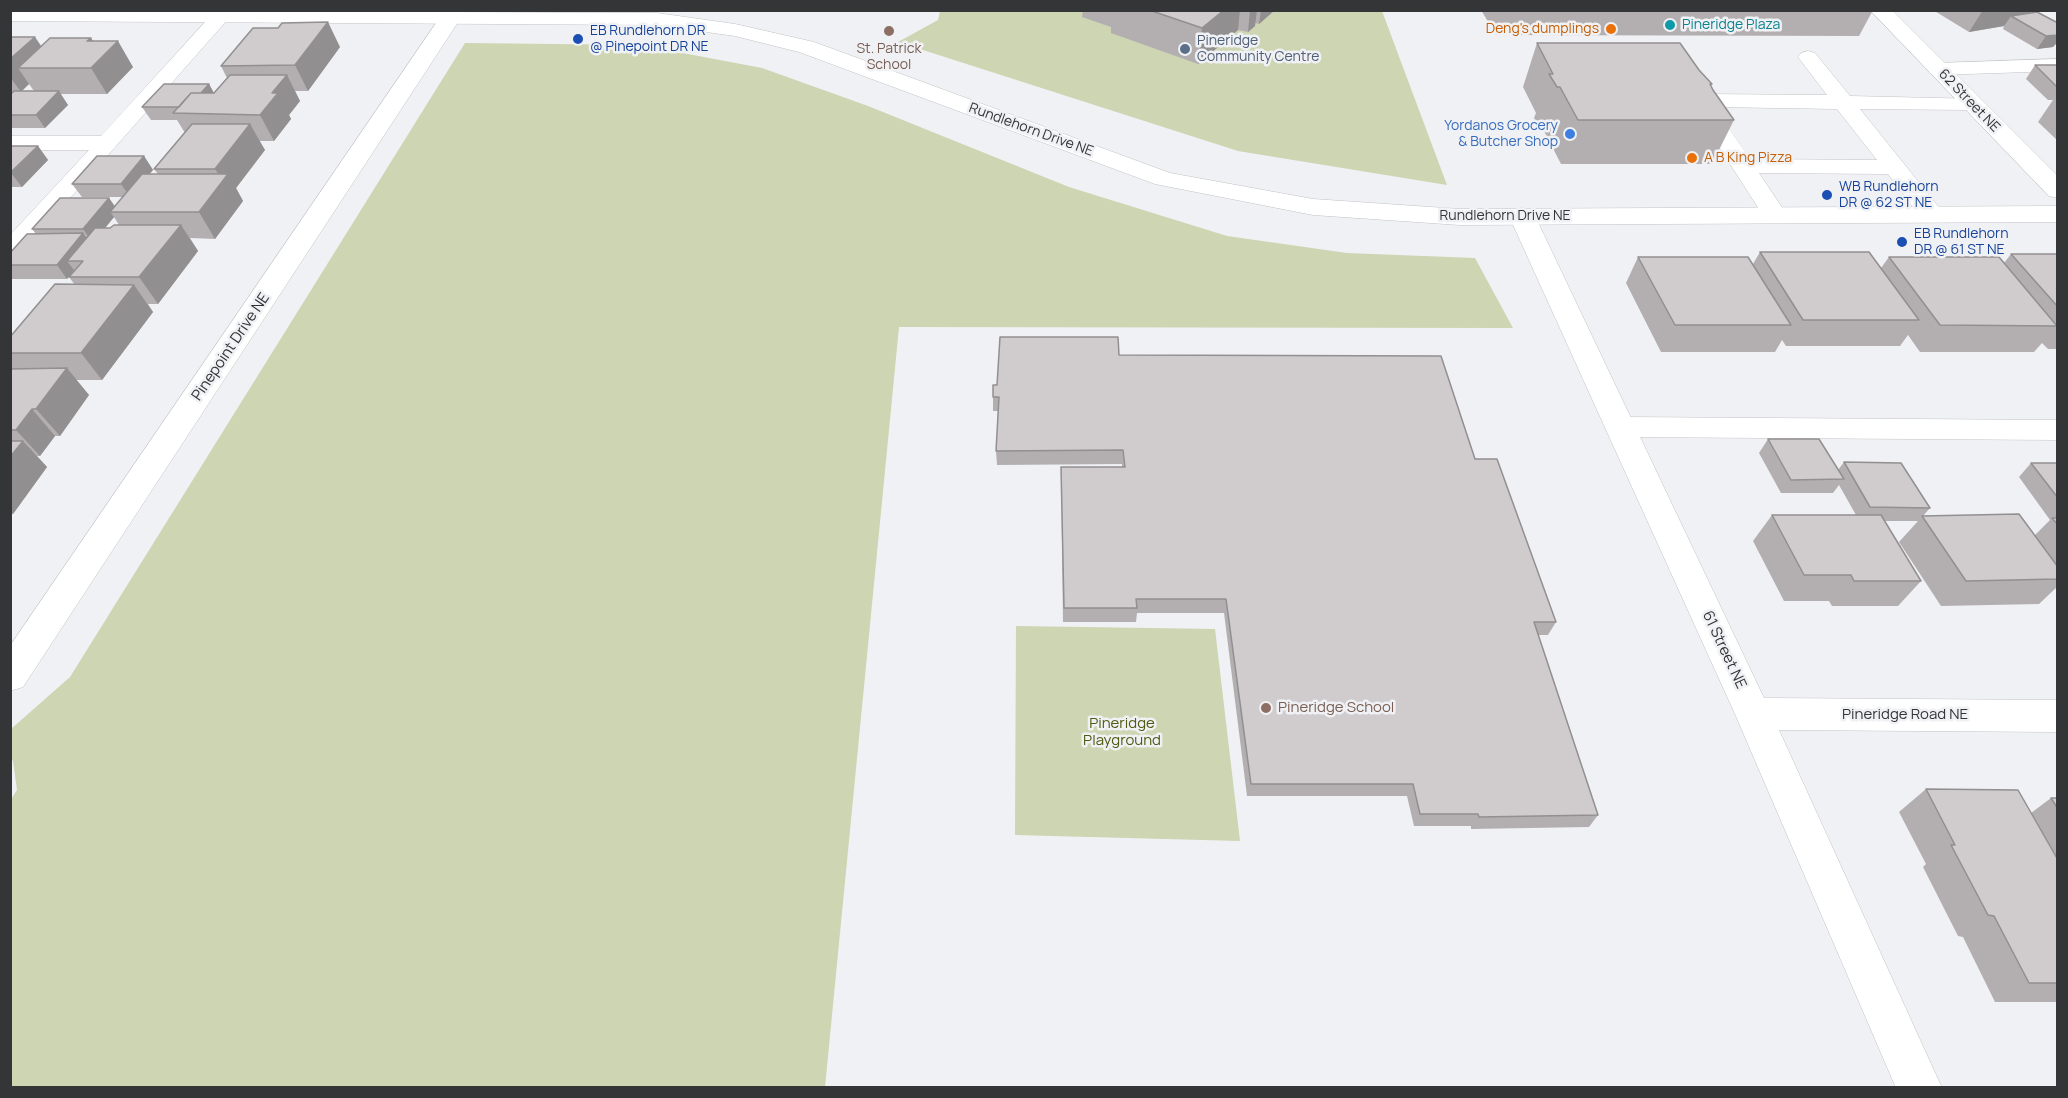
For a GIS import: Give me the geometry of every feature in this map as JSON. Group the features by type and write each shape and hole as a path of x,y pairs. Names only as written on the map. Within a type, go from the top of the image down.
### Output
{"street":[{"name":"62 Street NE","path":"1881,10 2058,191"},
{"name":"Rundlehorn Drive NE","path":"10,15 454,14 657,19 735,30 806,46 1164,179 1313,207 1460,217 2058,214"},
{"name":"Pinepoint Drive NE","path":"10,676 454,14"},
{"name":"61 Street NE","path":"1522,216 1622,427 1753,714 1919,1088"},
{"name":"Pineridge Road NE","path":"1753,714 2058,716"}],"lane":[{"path":"10,251 225,13"},
{"path":"1808,57 1932,215"},
{"path":"1937,69 2058,65"},
{"path":"1775,215 1694,91 1844,103 1971,104"},
{"path":"10,143 108,143"},
{"path":"1743,166 1896,167"},
{"path":"1622,427 2058,430"}],"green space":[{"path":"940,11 1382,11 1447,185 1238,151 898,42 938,20"},
{"path":"465,43 640,45 762,68 868,106 1069,187 1227,236 1347,253 1475,258 1513,328 899,327 825,1087 11,1087 10,801 17,790 11,759 11,729 70,677"},
{"name":"Pineridge Playground","path":"1016,626 1215,629 1240,841 1015,835"}],"building":[{"path":"1149,10 1224,10 1202,28"},
{"path":"2037,12 2058,23 2058,35 2046,36 2011,16"},
{"path":"328,22 295,65 221,66 253,28 278,28 282,23"},
{"path":"10,37 35,37 10,59"},
{"path":"50,38 91,38 87,41 118,41 91,68 18,68"},
{"path":"1537,43 1680,43 1712,84 1710,84 1713,90 1734,120 1578,120 1560,87 1557,87 1549,74 1553,74"},
{"path":"2035,65 2058,65 2058,87 2057,87"},
{"path":"230,75 287,75 272,93 278,93 260,115 173,113 191,93 214,93"},
{"path":"164,84 209,84 201,93 191,93 179,107 142,107"},
{"path":"14,91 59,91 36,115 10,115 10,95"},
{"path":"192,124 250,124 215,169 154,169"},
{"path":"10,146 38,146 10,173"},
{"path":"97,156 144,156 121,184 72,184"},
{"path":"142,174 228,174 199,212 110,212"},
{"path":"60,198 109,198 83,229 32,229"},
{"path":"114,225 181,225 139,277 69,277 83,261 67,261 95,228 110,228"},
{"path":"83,233 57,265 10,265 10,253 27,234"},
{"path":"1760,252 1869,252 1919,320 1803,320"},
{"path":"2011,254 2058,254 2058,307"},
{"path":"1638,257 1748,257 1791,325 1675,325"},
{"path":"1889,257 1999,257 2057,326 1940,325"},
{"path":"55,284 134,285 81,353 10,353 10,337"},
{"path":"1000,337 1118,337 1119,355 1441,356 1475,459 1497,459 1556,622 1534,622 1598,815 1479,817 1478,814 1420,814 1413,784 1251,784 1226,599 1136,599 1137,608 1064,608 1061,467 1125,467 1123,450 996,451 999,397 993,397 993,385 997,385"},
{"path":"67,368 36,409 32,409 16,430 10,430 10,369"},
{"path":"1768,439 1819,439 1844,479 1791,480"},
{"path":"10,441 23,441 10,457"},
{"path":"1844,462 1901,463 1930,508 1870,507"},
{"path":"2031,463 2058,463 2058,498"},
{"path":"2019,514 2058,567 2058,579 1966,581 1922,516"},
{"path":"1772,515 1881,515 1921,581 1854,581 1851,575 1804,575"},
{"path":"1926,789 2018,790 2058,860 2058,983 2029,983 1994,916 1988,915 1951,845 1955,845"},
{"path":"2051,798 2058,798 2058,809"}],"place":[{"name":"Pineridge Plaza","path":"1670,25"},
{"name":"Deng's dumplings","path":"1611,29"},
{"name":"St. Patrick School","path":"889,31"},
{"name":"EB Rundlehorn DR @ Pinepoint DR NE","path":"578,39"},
{"name":"Pineridge Community Centre","path":"1185,49"},
{"name":"Yordanos Grocery & Butcher Shop","path":"1570,134"},
{"name":"A B King Pizza","path":"1692,158"},
{"name":"WB Rundlehorn DR @ 62 ST NE","path":"1827,195"},
{"name":"EB Rundlehorn DR @ 61 ST NE","path":"1902,242"},
{"name":"Pineridge School","path":"1266,708"}]}
